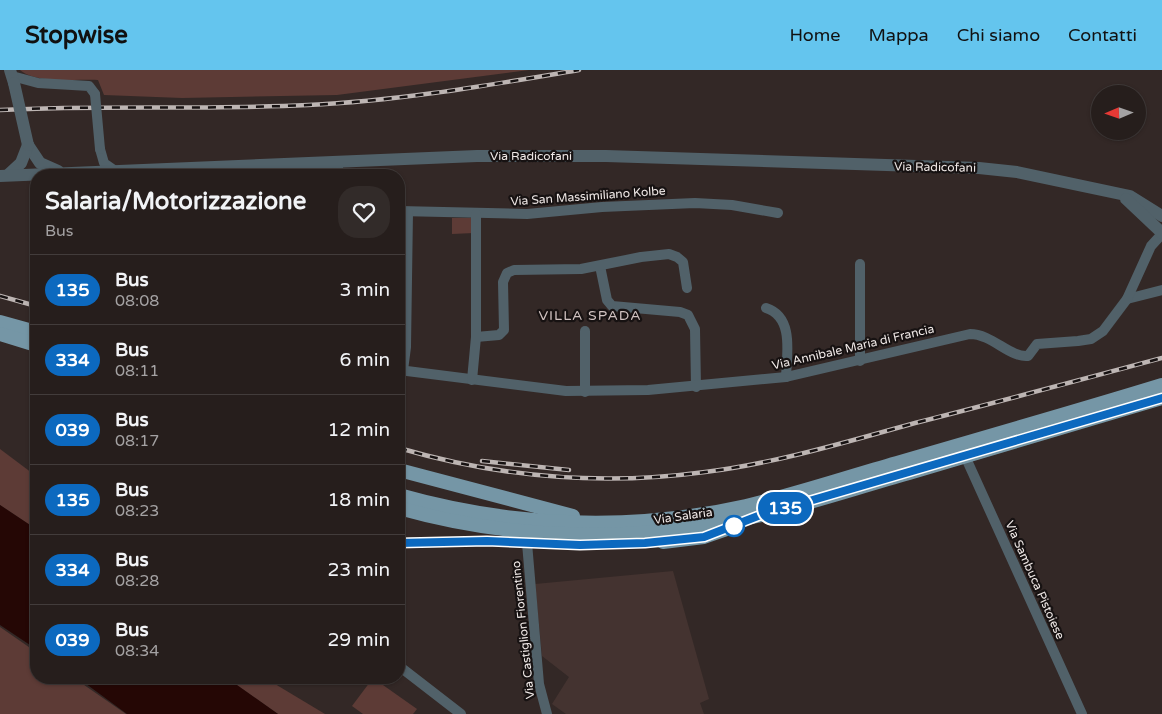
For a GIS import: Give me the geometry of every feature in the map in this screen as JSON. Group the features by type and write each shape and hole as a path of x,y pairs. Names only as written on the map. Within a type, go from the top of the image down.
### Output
{"main road":[{"path":"0,322 30,330"},
{"path":"0,334 30,343"},
{"path":"14,338 30,348"},
{"name":"Via Salaria","path":"405,497 453,509 509,518 574,523 608,523 695,516 755,504 1162,386"},
{"name":"Via Salaria","path":"405,509 466,524 572,535 674,530 758,516 1162,398"},
{"path":"405,472 556,513 608,523"},
{"path":"663,542 704,537 758,516"}],"street":[{"path":"31,169 12,76 38,83 89,86 95,94 100,149 104,163 113,169"},
{"path":"29,153 43,166 52,169"},
{"path":"4,176 16,169 29,153"},
{"name":"Via Radicofani","path":"139,169 477,156 606,156 979,168 1017,172 1123,195 1136,199 1162,216"},
{"path":"338,161 338,169"},
{"name":"Via Radicofani","path":"4,176 30,175"},
{"path":"1123,195 1162,233 1151,246 1127,299"},
{"name":"Via San Massimiliano Kolbe","path":"405,211 537,214 602,207 695,203 738,206 778,212"},
{"path":"472,380 476,337 476,214"},
{"path":"476,337 499,335 504,330 503,282 510,271 572,270 641,257 674,255 684,266 687,288"},
{"path":"860,264 860,361"},
{"path":"600,266 607,300 612,306 680,312 691,318 696,329 696,386"},
{"path":"1127,299 1162,290"},
{"name":"Via Annibale Maria di Francia","path":"405,371 555,390 585,392 696,386 786,377 970,334 983,335 1018,355 1028,356 1037,344 1078,342 1098,336 1127,299"},
{"path":"405,302 405,352"},
{"path":"766,308 778,314 785,325 786,377"},
{"path":"585,331 585,392"},
{"name":"Via Sambuca Pistoiese","path":"965,456 1082,714"},
{"name":"Via Salaria","path":"405,543 487,541 596,545 663,542"},
{"name":"Via Castiglion Fiorentino","path":"527,543 539,684 548,714"},
{"path":"405,671 461,714"}],"shaded area":[{"path":"20,70 529,70 337,95 182,98 104,95 98,80 46,79"},
{"path":"452,218 474,218 474,233 452,234"},
{"path":"0,449 30,472 30,525 0,505"},
{"path":"0,505 30,525 30,645 0,625"},
{"path":"673,571 709,699 700,703 704,714 566,714 552,704 569,677 542,656 535,584"},
{"path":"0,627 30,648 30,684 83,684 126,714 0,714"},
{"path":"86,684 236,684 278,714 127,714"},
{"path":"236,684 275,684 325,714 278,714"},
{"path":"368,684 382,684 417,709 413,714 363,714 352,706"}],"railway":[{"path":"0,110 231,107 342,103 444,92 579,70"},
{"path":"0,296 30,304"},
{"path":"405,450 474,466 550,476 628,478 705,472 811,451 1162,358"},
{"path":"482,461 569,470"}],"bus line":[{"name":"135","path":"405,543 503,542 596,545 694,539 725,530 758,516 1162,398"}],"district":[{"name":"VILLA SPADA","path":"590,315"}]}
